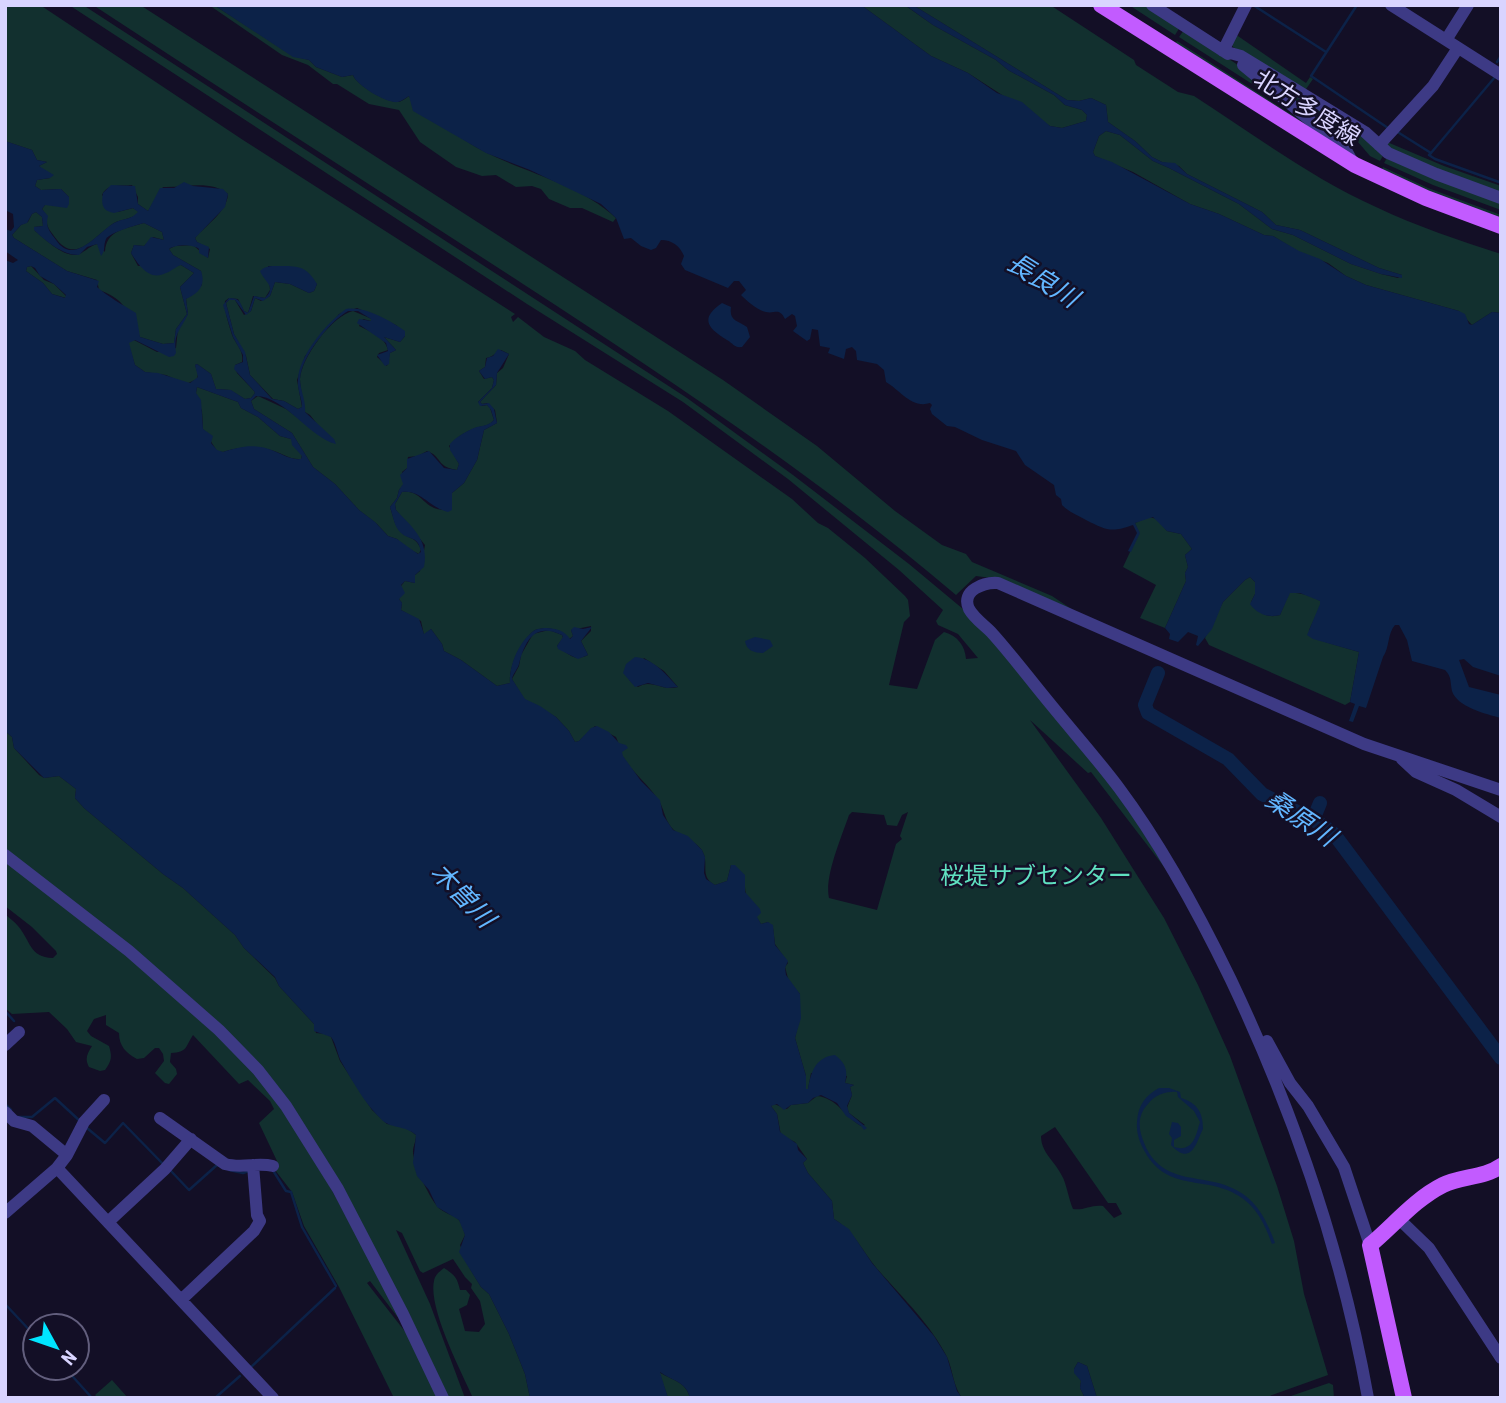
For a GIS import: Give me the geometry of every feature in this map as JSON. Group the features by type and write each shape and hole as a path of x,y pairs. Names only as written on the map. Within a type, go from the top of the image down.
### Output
{"main road":[{"name":"北方多度線","path":"1101,5 1355,165 1426,198 1501,226"},
{"path":"1404,1398 1370,1245 1412,1206 1444,1184 1491,1173 1501,1167"}],"street":[{"path":"1152,5 1223,51 1346,150 1355,165"},
{"path":"1223,51 1246,5"},
{"path":"1391,5 1501,75"},
{"path":"1446,40 1468,5"},
{"path":"1380,145 1433,86 1458,48"},
{"path":"1223,51 1241,56 1365,132 1388,153 1501,198"},
{"path":"1368,1398 1340,1274 1318,1198 1297,1134 1247,1014 1195,909 1154,840 1119,788 968,607 971,594 980,585 988,582 999,583 1296,716 1364,744 1501,790"},
{"path":"1400,756 1416,772 1456,790 1501,817"},
{"path":"5,855 129,951 219,1030 258,1070 286,1106 338,1189 443,1398"},
{"path":"1247,1014 1263,1034 1290,1083 1308,1106 1344,1167 1370,1245"},
{"path":"5,1045 19,1032"},
{"path":"5,1213 57,1168 84,1122 104,1100"},
{"path":"5,1112 14,1121 32,1126 67,1155"},
{"path":"160,1118 225,1164 236,1167 261,1163 273,1166"},
{"path":"108,1222 164,1169 191,1139"},
{"path":"181,1300 254,1231 260,1221 257,1215 253,1166"},
{"path":"57,1168 273,1398"},
{"path":"1399,1219 1429,1248 1501,1358"}],"green space":[{"name":"桜堤サブセンター","path":"5,5 40,5 243,140 515,314 511,317 513,322 518,317 544,337 575,351 585,360 668,411 792,499 818,523 865,558 908,600 910,616 904,622 889,685 917,689 935,640 944,632 960,642 966,659 978,658 958,634 938,625 936,621 943,610 899,570 788,479 683,402 527,304 69,5 83,5 687,398 793,475 963,609 1000,647 1116,790 1168,872 1091,772 1088,773 1030,720 1101,818 1164,918 1198,985 1230,1056 1277,1186 1328,1375 1264,1398 1097,1398 1087,1366 1078,1362 1074,1369 1081,1381 1080,1388 1085,1398 962,1398 947,1357 933,1334 853,1236 834,1219 832,1201 808,1173 803,1163 807,1159 795,1142 781,1135 777,1114 771,1106 774,1104 787,1109 791,1105 808,1103 817,1096 830,1100 855,1122 861,1126 865,1125 849,1113 847,1108 852,1095 850,1087 854,1085 845,1083 847,1076 811,1073 806,1089 806,1076 795,1038 800,994 789,982 785,967 788,963 775,944 773,928 768,922 761,924 758,920 748,899 745,884 731,865 727,881 715,885 710,881 701,849 671,827 657,798 623,757 616,737 595,726 575,742 556,717 524,699 512,679 533,634 549,630 562,635 563,638 557,646 579,658 588,655 581,641 591,631 591,626 571,630 573,636 569,639 554,629 535,630 516,654 510,683 497,686 444,651 431,629 424,635 421,621 401,610 401,586 405,581 415,583 425,545 396,510 395,504 402,492 408,492 434,508 452,510 452,493 464,483 477,460 484,430 497,423 495,410 487,403 480,402 496,385 497,373 503,368 509,354 501,350 486,358 485,367 479,371 484,379 492,377 494,380 492,388 478,402 482,406 487,405 490,408 494,420 463,434 449,446 459,464 457,470 442,464 427,451 408,457 407,468 402,472 404,484 390,507 400,531 419,545 419,554 388,536 359,510 335,484 313,467 292,433 254,409 251,401 258,396 286,409 332,443 305,412 300,379 306,360 319,339 336,320 353,311 372,319 363,319 359,326 377,335 384,342 388,350 379,353 377,357 387,366 390,353 396,350 384,337 400,342 405,336 396,325 357,308 339,314 305,356 297,380 302,407 298,409 284,401 273,399 250,375 246,356 234,334 226,303 235,300 244,315 248,313 238,299 229,298 225,301 225,309 232,335 242,354 242,362 235,365 237,373 254,391 251,398 245,399 230,390 216,389 211,374 197,364 197,379 186,384 166,375 145,372 135,365 128,343 132,339 157,352 176,348 178,329 188,314 186,299 202,285 201,271 173,255 169,249 193,245 208,258 210,249 195,238 224,207 228,194 221,189 205,185 163,187 148,211 138,204 138,197 132,185 108,188 102,195 118,212 133,208 139,212 133,217 114,223 82,247 69,249 50,231 47,216 42,209 45,205 69,197 61,189 41,190 35,186 37,180 50,178 39,166 47,162 37,160 32,150 5,141","holes":["268,266 279,266 317,284 314,291 309,293 290,284 275,282 270,296 261,301 255,298 248,313 253,296 265,298 270,290","644,658 664,671 678,687 648,684 638,687 629,680","852,812 884,815 887,825 897,826 902,815 908,812 900,836 902,839 896,844 877,910 829,898 831,868","1055,1127 1108,1203 1116,1203 1122,1214 1114,1218 1103,1206 1073,1209 1063,1179 1046,1152 1041,1136"]},
{"path":"93,5 140,5 723,380 817,446 895,511 942,545 966,554 972,562 1052,596 1079,614 991,578 976,576 956,595 852,511 690,394"},
{"path":"209,5 214,5 293,56 309,60 316,67 342,77 353,75 360,84 380,97 399,102 409,96 412,102 478,148 571,188 616,218 613,222 582,208 570,208 549,199 541,189 532,186 516,187 496,175 482,176 456,167 420,142 399,110 369,104 333,84 308,65 282,55"},
{"path":"861,5 906,6 933,25 1054,95 1065,105 1082,110 1087,115 1086,121 1062,128 1050,126 968,73 931,56"},
{"path":"913,5 1050,5 1178,92 1194,96 1328,183 1406,220 1501,254 1501,313 1492,312 1472,325 1459,311 1366,285 1273,236 1264,235 1190,204 1133,172 1095,156 1093,152 1099,136 1106,131 1120,135 1153,161 1239,204 1272,229 1293,235 1351,264 1398,278 1402,275 1379,268 1300,230 1276,225 1262,212 1187,174 1179,166 1152,157 1108,122 1106,105 1091,98 1067,100"},
{"path":"1129,5 1146,5 1180,27 1175,35"},
{"path":"1184,30 1235,63 1285,105 1179,37"},
{"path":"1235,34 1306,83 1310,77 1313,79 1304,92 1233,47 1231,43"},
{"path":"1177,41 1303,122 1342,153 1173,46"},
{"path":"1244,61 1364,135 1384,154 1380,161 1370,156 1358,142 1293,102"},
{"path":"1387,142 1501,186 1501,196 1387,150"},
{"path":"1388,156 1501,201 1501,210 1433,185 1384,163"},
{"path":"1383,167 1428,188 1501,215 1501,221 1380,173"},
{"path":"36,212 42,217 43,226 34,227 35,231 71,255 79,254 97,244 105,252 113,235 144,223 162,232 164,240 153,237 144,246 134,245 131,253 138,266 181,265 194,273 180,287 187,314 176,329 174,343 163,344 140,337 125,308 115,298 99,290 97,280 67,271 14,238 12,235"},
{"path":"31,266 44,280 54,284 66,298 52,294 43,283 26,271 27,267"},
{"path":"197,387 238,402 241,408 258,417 280,436 291,439 302,455 301,459 261,448 217,451 203,429"},
{"path":"1149,517 1157,519 1167,531 1181,534 1192,549 1185,555 1188,567 1185,573 1186,581 1165,628 1140,618 1156,585 1123,567 1139,533 1135,523"},
{"path":"1250,577 1255,582 1255,594 1251,602 1267,615 1280,615 1289,593 1320,601 1321,605 1309,630 1325,642 1359,652 1350,702 1345,705 1209,645 1205,638 1223,602"},
{"path":"5,731 12,737 14,748 39,775 44,778 59,776 76,789 75,798 84,808 183,888 235,935 314,1024 316,1033 331,1037 340,1061 372,1110 387,1124 404,1126 416,1135 413,1150 423,1181 436,1205 461,1223 465,1235 460,1245 470,1269 481,1287 489,1294 509,1334 525,1374 530,1398 473,1398 441,1323 433,1293 435,1277 444,1268 455,1278 460,1290 466,1290 470,1295 467,1305 459,1309 465,1331 479,1332 485,1324 480,1301 471,1288 472,1284 453,1259 423,1273 420,1271 402,1233 396,1230 430,1304 465,1398 447,1398 403,1305 262,1068 5,850"},
{"path":"5,859 67,905 208,1024 255,1072 305,1141 409,1332 370,1281 367,1283 414,1343 438,1398 394,1398 339,1287 304,1226 292,1192 275,1170 277,1161 259,1123 274,1109 270,1101 248,1080 239,1084 193,1035 183,1050 171,1053 170,1062 177,1074 169,1084 165,1083 155,1073 164,1061 159,1048 155,1048 144,1058 133,1057 126,1052 119,1033 106,1025 106,1015 94,1019 87,1031 109,1046 110,1061 105,1070 100,1071 89,1067 87,1061 92,1046 76,1042 49,1012 12,1014 5,1008 5,914 18,926 39,955 53,958 57,954 32,927 5,906"},
{"path":"659,1372 682,1384 690,1398 668,1398"},
{"path":"112,1380 128,1398 98,1398 95,1395"},
{"path":"1329,1383 1333,1385 1334,1398 1285,1398"}],"water":[{"name":"長良川","path":"214,5 861,5 931,56 968,73 997,93 1022,102 1050,126 1062,128 1086,121 1087,115 1082,110 1065,105 1054,95 933,25 905,5 913,5 1067,100 1091,98 1106,105 1108,122 1152,157 1162,162 1175,163 1187,174 1262,212 1276,225 1300,230 1379,268 1402,275 1402,278 1351,264 1293,235 1272,229 1239,204 1153,161 1120,135 1106,131 1099,136 1093,152 1095,156 1112,162 1190,204 1264,235 1273,236 1366,285 1459,311 1465,314 1472,325 1492,312 1501,313 1501,676 1473,667 1464,659 1459,660 1469,687 1501,695 1501,718 1473,709 1455,697 1450,677 1445,670 1412,661 1407,640 1399,625 1395,625 1366,708 1359,706 1353,722 1349,721 1355,704 1350,702 1359,652 1307,635 1320,601 1300,593 1290,593 1280,615 1259,613 1250,604 1255,594 1255,582 1250,577 1223,602 1212,629 1198,646 1198,636 1188,632 1178,642 1169,639 1170,634 1165,628 1186,581 1185,573 1188,567 1185,555 1192,549 1181,534 1167,531 1153,517 1135,523 1140,533 1131,552 1128,551 1137,533 1133,525 1109,529 1070,512 1056,495 1054,485 1025,465 1016,451 947,426 932,414 930,403 918,403 906,398 886,382 884,370 877,364 857,360 856,351 852,347 846,349 844,359 828,353 830,348 820,346 818,330 812,329 807,341 793,331 797,326 795,316 792,314 785,319 779,312 766,312 756,307 741,295 746,290 739,281 734,281 728,288 685,270 681,264 684,256 672,242 661,240 656,248 651,250 631,238 624,239 616,218 601,204 530,170 486,153 413,111 409,96 398,102 387,100 366,88 353,75 342,77 316,67 309,60 293,57"},
{"name":"木曽川","path":"5,141 32,150 37,160 47,162 39,166 54,175 37,180 35,186 41,190 61,189 69,197 67,208 45,205 42,209 48,216 48,226 52,234 63,247 70,250 86,245 114,223 138,212 133,208 114,213 105,209 102,204 103,193 111,185 135,186 138,204 148,211 160,188 174,188 184,182 193,186 223,189 228,194 225,207 195,238 197,242 209,247 208,258 193,246 180,245 169,249 173,255 201,271 202,284 195,294 186,299 188,314 177,336 174,356 169,357 135,340 129,343 135,365 145,372 158,373 190,383 198,377 197,364 211,374 216,389 231,390 245,399 251,398 254,391 234,369 235,365 243,362 243,355 233,337 223,305 229,298 235,299 248,313 254,296 265,298 270,290 260,271 270,266 300,268 309,273 317,284 314,291 309,293 290,284 275,282 270,296 263,301 255,298 251,311 246,315 235,300 226,303 234,334 245,352 250,375 272,399 284,401 298,409 302,407 298,384 303,361 322,331 346,309 369,312 405,331 400,342 384,337 396,350 390,353 389,364 385,366 377,355 388,351 386,343 357,323 359,319 371,319 358,311 348,311 325,331 311,350 300,379 305,412 336,444 316,434 277,403 256,396 251,401 254,409 292,433 313,467 335,484 359,510 388,536 418,554 421,552 418,543 399,530 390,507 403,484 400,475 407,468 407,459 429,451 444,468 457,470 459,464 450,450 450,444 464,433 494,420 487,405 480,406 478,402 492,388 494,380 492,377 485,379 479,371 485,367 487,358 493,356 498,349 509,354 497,373 496,385 480,402 489,403 494,409 497,423 484,430 477,460 464,483 452,493 452,510 441,510 408,492 402,492 395,504 396,510 422,542 425,558 424,567 415,575 415,583 405,581 401,585 405,593 399,599 402,603 401,610 419,619 424,634 431,629 444,651 497,686 510,683 516,654 524,640 535,630 554,629 563,632 570,639 574,627 592,627 581,641 588,655 578,659 558,649 562,635 538,632 524,648 512,679 525,699 556,717 575,742 597,726 609,732 619,743 626,745 628,748 622,752 623,756 641,781 660,800 663,815 673,830 688,836 702,850 706,879 715,885 727,881 731,865 735,865 745,875 745,892 760,909 761,913 757,917 761,924 768,922 773,925 775,945 788,961 786,975 800,994 801,1018 795,1038 806,1076 806,1089 819,1062 835,1055 845,1068 845,1083 854,1085 850,1087 852,1095 847,1106 849,1113 867,1128 864,1130 846,1116 837,1103 821,1095 808,1103 791,1105 784,1110 777,1104 771,1106 777,1114 780,1132 797,1144 798,1150 807,1159 803,1163 808,1173 832,1201 834,1219 849,1229 872,1263 934,1336 947,1357 957,1391 962,1398 690,1398 682,1385 660,1372 668,1398 530,1398 525,1374 509,1334 489,1294 481,1287 459,1252 465,1235 459,1220 437,1207 429,1190 417,1176 413,1163 416,1135 385,1122 375,1113 340,1060 331,1037 314,1031 314,1024 235,935 183,888 84,808 75,798 76,789 59,776 44,778 14,748 12,737 5,731 5,260 13,263 18,260 5,251 5,229 11,231 14,227 13,214 5,210","holes":["36,212 42,217 43,226 34,227 34,230 66,253 79,255 87,247 97,244 101,256 108,237 144,223 162,232 164,240 151,237 144,246 134,245 131,253 149,274 160,275 181,265 194,273 180,287 187,314 176,329 174,343 163,344 140,337 136,313 97,287 99,281 67,271 14,238 12,235","27,267 35,268 40,276 66,295 65,298 52,294 43,283 26,271","197,387 238,402 241,408 258,417 280,436 291,439 292,445 302,456 301,459 254,446 223,452 217,450 211,443 213,436 203,429 201,400 196,393"]},
{"path":"722,303 731,307 733,318 747,327 750,337 742,347 720,336 709,323 710,314"},
{"path":"755,637 770,640 773,646 763,653 751,650 745,641"},
{"path":"635,657 654,664 678,687 667,688 648,683 635,687 623,673 626,664"},
{"path":"1159,1088 1180,1092 1181,1098 1195,1106 1200,1113 1203,1129 1193,1150 1184,1154 1178,1151 1171,1145 1172,1138 1169,1134 1172,1122 1181,1127 1181,1136 1174,1140 1174,1147 1181,1148 1193,1141 1200,1122 1194,1111 1178,1097 1177,1092 1161,1094 1148,1104 1140,1118 1141,1134 1149,1152 1159,1165 1171,1172 1229,1186 1243,1194 1263,1216 1275,1243 1272,1244 1256,1211 1239,1196 1214,1186 1176,1178 1154,1165 1140,1141 1137,1122 1143,1102"},
{"path":"1078,1362 1087,1366 1097,1398 1085,1398 1080,1388 1081,1381 1074,1373"}],"waterway":[{"path":"1253,5 1326,52"},
{"path":"1357,5 1311,76 1388,128"},
{"path":"1497,62 1501,56"},
{"path":"1431,153 1495,77"},
{"path":"1396,131 1431,153 1429,155 1435,159 1499,182"},
{"name":"桑原川","path":"1158,673 1145,705 1148,713 1228,759 1262,794 1319,823 1334,834 1501,1058"},
{"path":"1313,820 1320,803"},
{"path":"5,1011 14,1021"},
{"path":"18,1117 32,1117 55,1098 80,1121"},
{"path":"5,1104 11,1110"},
{"path":"87,1128 105,1143 123,1123 162,1163"},
{"path":"171,1171 189,1190 217,1165 220,1166"},
{"path":"229,1170 243,1173 249,1171"},
{"path":"274,1172 286,1191 291,1192 302,1227 336,1286"},
{"path":"250,1368 335,1288"},
{"path":"5,1304 21,1321"},
{"path":"215,1398 240,1376"},
{"path":"78,1382 92,1398"}]}
